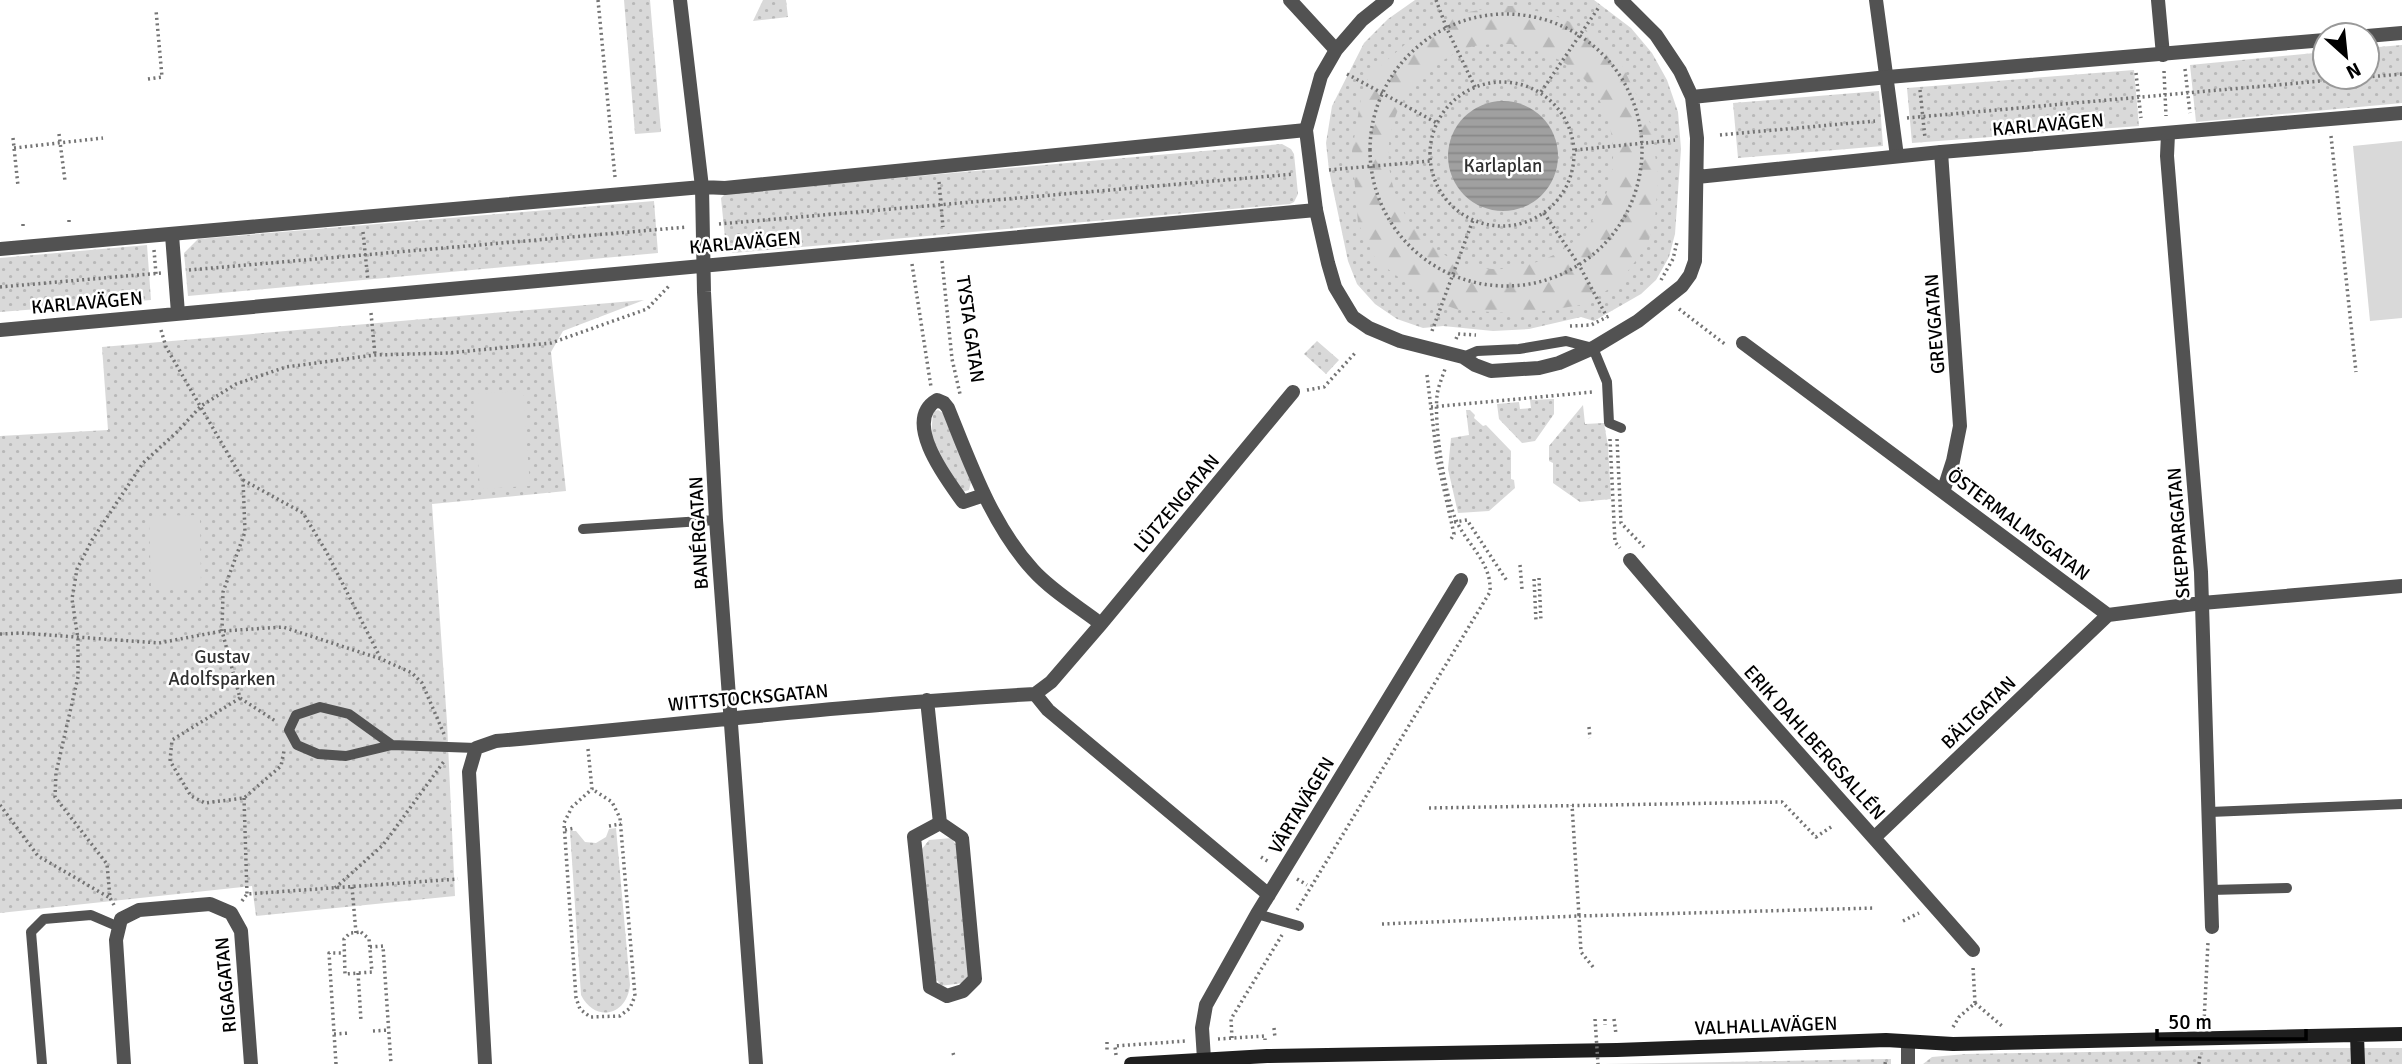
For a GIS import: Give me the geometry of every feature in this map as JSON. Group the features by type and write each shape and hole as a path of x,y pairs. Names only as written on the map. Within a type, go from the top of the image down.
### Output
{"main road":[{"name":"VALHALLAVÄGEN","path":"1131,1064 1203,1059 1222,1061 1886,1040 1953,1044 2402,1034"},
{"path":"2357,1035 2358,1064"}],"street":[{"name":"BANÉRGATAN","path":"680,0 702,187 704,292 716,520 756,1064"},
{"path":"1290,0 1336,50"},
{"path":"1387,0 1362,20 1336,50 1321,76 1306,130 1316,210 1335,287 1353,317 1369,328 1400,341 1457,355 1491,371 1511,372 1559,363 1593,348 1638,321 1682,286 1695,261 1697,138 1692,97 1656,35 1621,0"},
{"path":"1876,0 1898,156"},
{"path":"2158,0 2163,55"},
{"path":"2381,35 2402,33"},
{"path":"1692,97 1888,77 2311,41"},
{"name":"KARLAVÄGEN","path":"1697,177 1898,156 2402,113"},
{"path":"0,249 702,187 725,188 1306,130"},
{"name":"SKEPPARGATAN","path":"2168,134 2166,156 2200,558 2210,812 2211,927"},
{"name":"GREVGATAN","path":"1934,153 1960,426 1954,461 1943,492"},
{"name":"KARLAVÄGEN","path":"0,330 1316,210"},
{"path":"172,235 178,313"},
{"name":"ÖSTERMALMSGATAN","path":"1743,343 2108,615"},
{"name":"LÜTZENGATAN","path":"1035,694 1051,682 1101,624 1293,392"},
{"path":"984,495 962,502 938,467 926,441 925,418 930,404 937,400 948,408 984,495 1012,544 1035,572 1101,624"},
{"name":"ERIK DAHLBERGSALLÉN","path":"1630,560 1717,663 1973,950"},
{"name":"VÄRTAVÄGEN","path":"1203,1059 1202,1028 1206,1005 1269,895 1461,580"},
{"path":"2108,615 2202,603 2402,586"},
{"name":"BÄLTGATAN","path":"1875,837 2108,615"},
{"path":"1035,694 1048,710 1269,895"},
{"name":"WITTSTOCKSGATAN","path":"476,748 496,741 729,718 927,700 1035,694"},
{"path":"927,700 940,823 962,838 975,979 963,991 947,996 930,988 914,837 940,823"},
{"path":"476,748 469,772 485,1064"},
{"name":"RIGAGATAN","path":"120,923 139,910 210,904 231,913 241,931 251,1064"},
{"path":"120,923 116,940 124,1064"},
{"path":"1908,1042 1908,1064"}],"lane":[{"path":"1457,355 1566,341 1593,348 1604,370 1616,426"},
{"path":"583,529 716,520"},
{"path":"392,745 349,714 320,707 296,715 289,730 297,746 318,754 346,756 392,745 476,748"},
{"path":"2210,812 2402,804"},
{"path":"2211,890 2287,888"},
{"path":"41,1064 31,932 44,919 91,915 120,923"},
{"path":"1257,915 1294,925"}],"path":[{"path":"598,0 615,177"},
{"path":"1436,0 1475,87"},
{"path":"1541,92 1600,7"},
{"path":"148,79 162,77 156,10"},
{"path":"1503,14 1529,16 1555,23 1579,35 1604,56 1624,82 1637,111 1642,144 1639,179 1627,213 1606,242 1579,265 1549,279 1517,286 1485,284 1453,275 1421,256 1389,220 1377,195 1371,167 1370,142 1374,116 1382,92 1400,65 1423,42 1476,17 1503,14"},
{"path":"2184,53 2191,132"},
{"path":"2163,55 2168,134"},
{"path":"2135,62 2142,129"},
{"path":"1347,74 1437,123"},
{"name":"KARLAVÄGEN","path":"2381,76 2402,74"},
{"path":"1918,75 1923,117 1934,153"},
{"path":"1497,81 1520,83 1541,92 1558,107 1570,127 1575,150 1572,174 1561,196 1544,213 1522,224 1497,226 1473,220 1457,210 1444,196 1435,179 1430,161 1431,141 1437,123 1453,102 1475,87 1497,81"},
{"name":"KARLAVÄGEN","path":"1720,135 2311,82"},
{"path":"60,134 65,181"},
{"path":"2332,136 2356,372"},
{"path":"13,138 18,186"},
{"path":"14,148 103,138"},
{"path":"1575,150 1675,140"},
{"path":"1329,170 1430,161"},
{"name":"KARLAVÄGEN","path":"0,287 1296,174"},
{"path":"939,177 944,233"},
{"path":"1544,213 1579,265 1608,317"},
{"path":"362,219 376,355"},
{"path":"1432,331 1473,220"},
{"path":"1659,283 1673,259 1679,234"},
{"name":"TYSTA GATAN","path":"942,261 952,359 963,402"},
{"path":"120,923 110,898 107,864 55,797 56,774 78,677 78,639 72,599 77,569 92,540 143,463 201,406 236,384 286,367 376,355 448,353 551,344 647,309 669,286"},
{"path":"1667,298 1687,317 1725,345 1743,343"},
{"path":"1566,327 1577,324 1591,325 1615,313"},
{"path":"162,334 166,347 243,480 245,532 223,592 222,631 240,698 289,730 281,766 244,798 205,803 191,796 170,761 172,740 240,698"},
{"path":"1458,334 1484,336"},
{"path":"1293,392 1324,387 1356,352"},
{"path":"1450,541 1454,534 1454,522 1442,457 1437,393 1457,355"},
{"path":"1231,1038 1231,1019 1294,925 1486,603 1490,592 1491,582 1485,564 1454,522 1437,458 1427,375"},
{"path":"1431,407 1608,391"},
{"path":"1616,426 1621,523 1644,547"},
{"path":"1616,426 1615,542 1630,560"},
{"path":"243,480 303,513 327,553 381,659"},
{"path":"1454,522 1467,520 1507,581"},
{"path":"1520,565 1522,589"},
{"path":"1536,578 1538,621"},
{"path":"0,634 22,633 159,643 222,631 284,627 381,659 412,673 422,683 441,730 454,747 383,845 335,888"},
{"path":"1589,727 1590,738"},
{"path":"586,733 592,789"},
{"path":"592,789 612,802 621,824 635,996 630,1008 620,1016 590,1017 580,1009 576,998 564,823 572,807 592,789"},
{"path":"231,913 247,894 244,798"},
{"path":"1429,808 1782,802 1816,837 1834,825"},
{"path":"0,805 38,856 110,898"},
{"path":"1572,805 1581,952 1593,967"},
{"path":"610,826 621,824"},
{"path":"565,830 575,828"},
{"path":"1294,877 1307,885"},
{"path":"247,894 460,879"},
{"path":"352,887 356,933"},
{"path":"1382,924 1875,908"},
{"path":"2199,1064 2203,1038 2206,951 2211,927"},
{"path":"350,933 356,933 365,934 370,947 372,972 345,974 344,940 350,933"},
{"path":"370,947 383,946 391,1064"},
{"path":"1973,950 1975,1003 2020,1041"},
{"path":"336,1064 329,953 344,953"},
{"path":"358,972 361,1021"},
{"path":"1953,1044 1953,1026 1958,1017 1975,1003"},
{"path":"1605,1019 1605,1025"},
{"path":"1595,1020 1598,1064"},
{"path":"1274,1028 1275,1038"},
{"path":"373,1031 388,1030"},
{"path":"334,1034 350,1032"},
{"path":"1107,1042 1107,1051"}],"green space":[{"path":"624,0 650,0 661,132 635,134"},
{"path":"763,0 786,0 788,17 753,21"},
{"name":"Karlaplan","path":"1415,0 1594,0 1631,28 1652,53 1667,80 1678,112 1681,149 1675,234 1669,257 1656,280 1641,294 1594,321 1581,317 1529,329 1493,331 1443,326 1423,328 1397,319 1375,304 1357,284 1348,261 1329,170 1326,143 1332,106 1364,43 1388,19"},
{"path":"1499,6 1516,6 1553,15 1575,24 1600,41 1620,61 1651,125 1658,176 1655,220 1647,246 1618,284 1581,305 1524,314 1459,310 1427,299 1376,260 1358,223 1352,151 1362,92 1369,76 1433,24 1469,12","holes":["1487,44 1511,44 1563,62 1593,89 1610,127 1612,169 1600,208 1588,226 1567,247 1551,257 1522,266 1483,268 1450,258 1422,237 1402,208 1390,175 1390,140 1400,106 1424,75 1435,66 1467,48"]},
{"path":"2402,45 2402,103 2196,122 2190,65 2311,53 2311,91 2381,91 2381,47"},
{"path":"2134,70 2139,126 1912,143 1907,88"},
{"path":"1879,91 1883,146 1738,158 1733,103"},
{"path":"2402,141 2402,318 2370,321 2353,146"},
{"path":"1282,144 1294,154 1298,194 1290,204 733,253 726,248 721,198 726,193"},
{"path":"654,201 658,253 188,296 184,253 198,239"},
{"path":"147,245 151,300 0,312 0,258"},
{"name":"Gustav Adolfsparken","path":"644,300 563,331 551,352 566,491 432,504 447,722 455,896 256,916 252,886 0,913 0,436 108,430 102,347"},
{"path":"1317,341 1339,360 1326,374 1304,354"},
{"path":"523,391 530,486 480,489 473,394"},
{"path":"1554,399 1554,414 1535,441 1522,443 1499,419 1497,404 1519,402 1520,409 1531,408 1530,400"},
{"path":"1583,405 1585,424 1604,423 1611,499 1580,502 1553,483 1553,463 1549,461 1549,446"},
{"path":"938,410 943,413 971,482 969,490 962,492 943,464 931,437 933,412"},
{"path":"1466,410 1470,410 1475,415 1474,418 1483,426 1486,425 1511,451 1511,479 1514,480 1515,488 1489,511 1458,513 1448,469 1451,438 1469,435"},
{"path":"200,515 201,588 151,590 149,516"},
{"path":"616,828 630,985 623,1004 610,1012 602,1012 594,1010 581,995 570,831 576,831 585,842 596,843 606,837 609,829"},
{"path":"952,838 955,844 960,845 970,976 963,983 940,986 938,981 932,979 922,849 929,840"},
{"path":"2402,1048 2402,1064 1923,1064 1932,1057 1966,1054"},
{"path":"1886,1059 1891,1059 1891,1064 1605,1064"}],"shaded area":[{"path":"1503,101 1524,105 1542,117 1554,135 1558,156 1554,177 1542,195 1524,207 1503,211 1482,207 1464,195 1452,177 1448,156 1452,135 1464,117 1482,105"}]}
